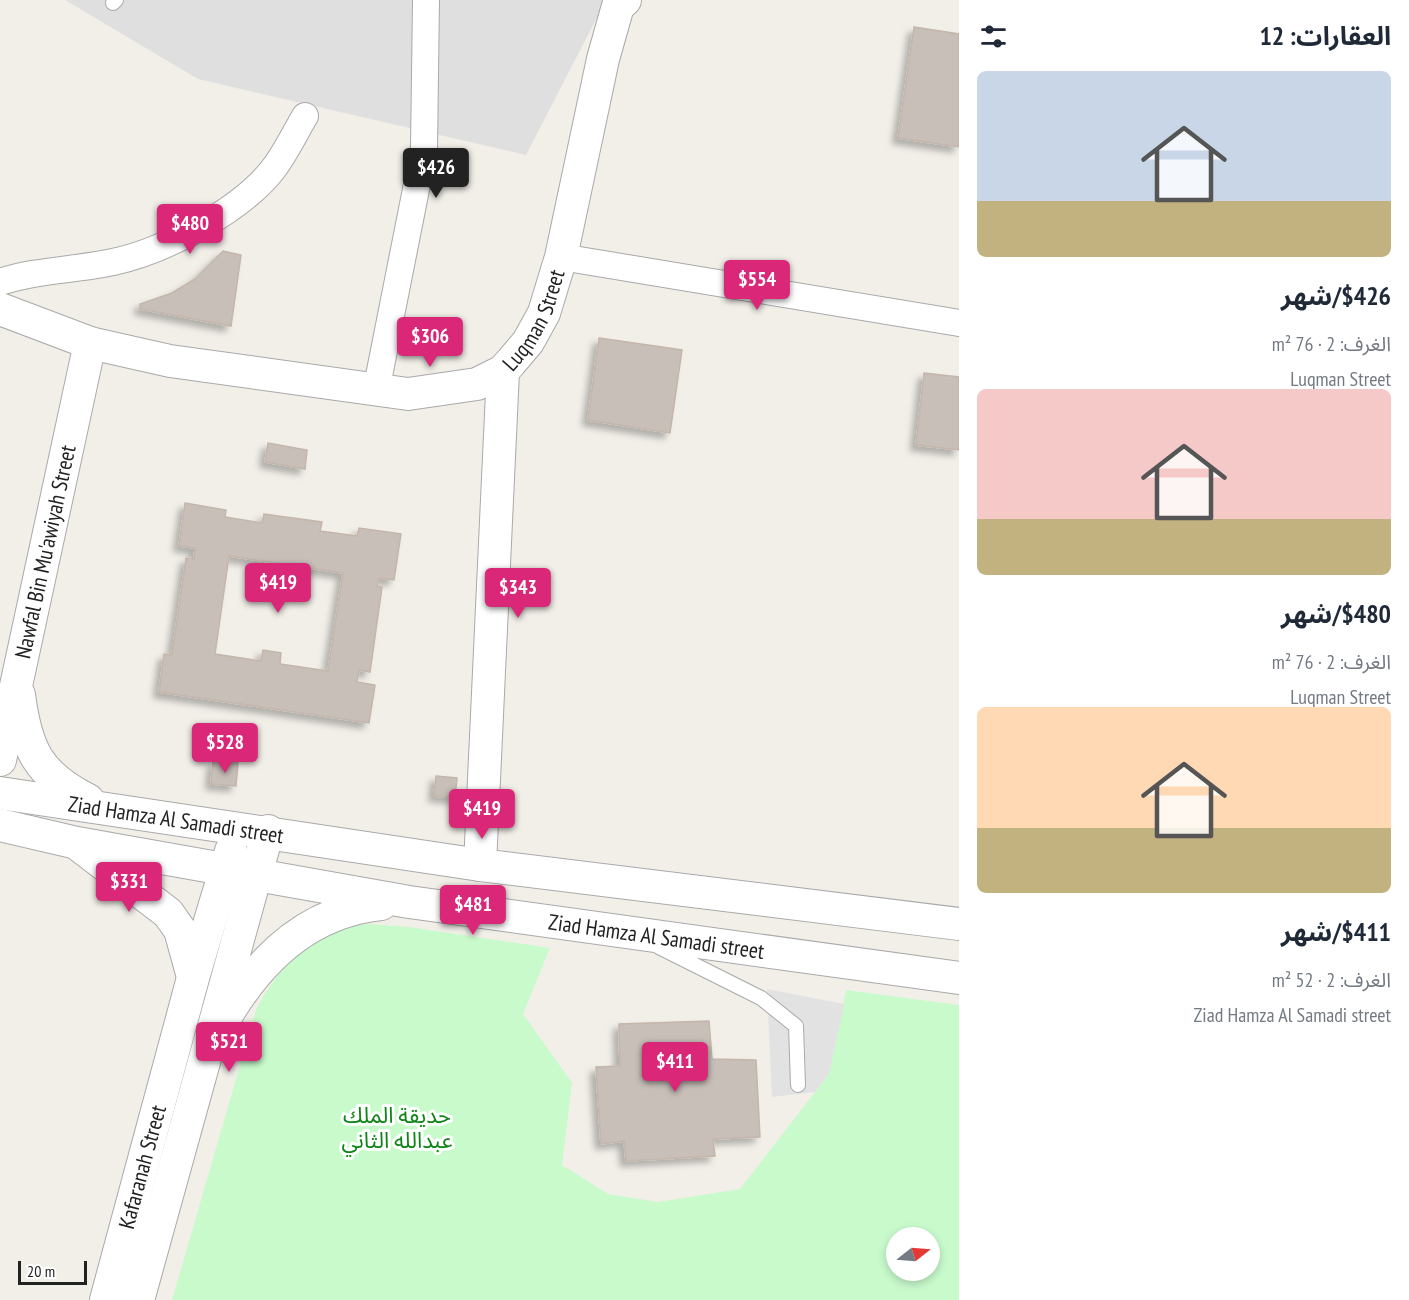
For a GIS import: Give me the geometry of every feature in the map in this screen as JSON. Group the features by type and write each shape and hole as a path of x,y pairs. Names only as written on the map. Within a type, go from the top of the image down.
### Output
{"street":[{"path":"376,391 424,149 426,0"},
{"name":"Luqman Street","path":"0,309 90,344 170,361 408,394 453,390 477,384 503,370 528,342 544,313 561,257 603,59 620,2"},
{"path":"0,282 38,273 117,261 178,237 253,191 275,167 304,116"},
{"path":"561,257 959,323"},
{"name":"Nawfal Bin Mu'awiyah Street","path":"0,760 90,344"},
{"path":"480,865 503,370"},
{"path":"17,680 26,736 43,769 76,794 105,808"},
{"name":"Ziad Hamza Al Samadi street","path":"0,793 253,829 480,865 959,924"},
{"name":"Ziad Hamza Al Samadi street","path":"0,825 77,843 256,877 409,902 959,978"},
{"name":"Kafaranah Street","path":"106,1300 193,978 226,870 253,829"},
{"name":"Kafaranah Street","path":"138,1300 256,877 253,829"},
{"path":"77,843 168,913 180,930 193,978"},
{"path":"213,1037 239,995 259,969 315,922 334,913 366,906 409,902"}],"lane":[{"path":"624,932 761,998 796,1026 798,1085"}],"shaded area":[{"path":"65,0 606,0 526,155 198,79"},
{"path":"767,989 844,1004 829,1074 815,1092 772,1097"}],"green space":[{"name":"حديقة الملك عبدالله الثاني","path":"368,924 409,927 550,948 523,1014 572,1083 562,1165 608,1194 658,1202 740,1189 829,1074 846,990 959,1005 959,1300 172,1300 256,1010 265,994 288,965 316,941 332,933"}],"building":[{"path":"914,27 959,34 959,147 898,138"},
{"path":"223,251 241,255 231,326 140,309 140,304 172,293 195,279"},
{"path":"599,338 682,350 670,433 588,420"},
{"path":"924,373 959,377 959,450 916,445"},
{"path":"268,443 307,450 305,469 265,462"},
{"path":"185,503 226,510 225,517 262,523 264,514 322,522 320,531 357,536 359,528 401,534 394,580 379,578 377,586 382,587 370,672 359,670 357,682 375,685 369,723 159,692 164,654 172,655 186,558 194,559 195,548 179,546","holes":["229,556 343,573 328,671 280,664 281,653 263,650 261,661 215,654"]},
{"path":"213,761 238,763 236,786 211,784"},
{"path":"436,776 457,778 455,798 434,796"},
{"path":"709,1021 712,1059 756,1060 760,1137 713,1139 715,1156 626,1161 624,1141 601,1144 596,1067 620,1066 619,1024"}]}
